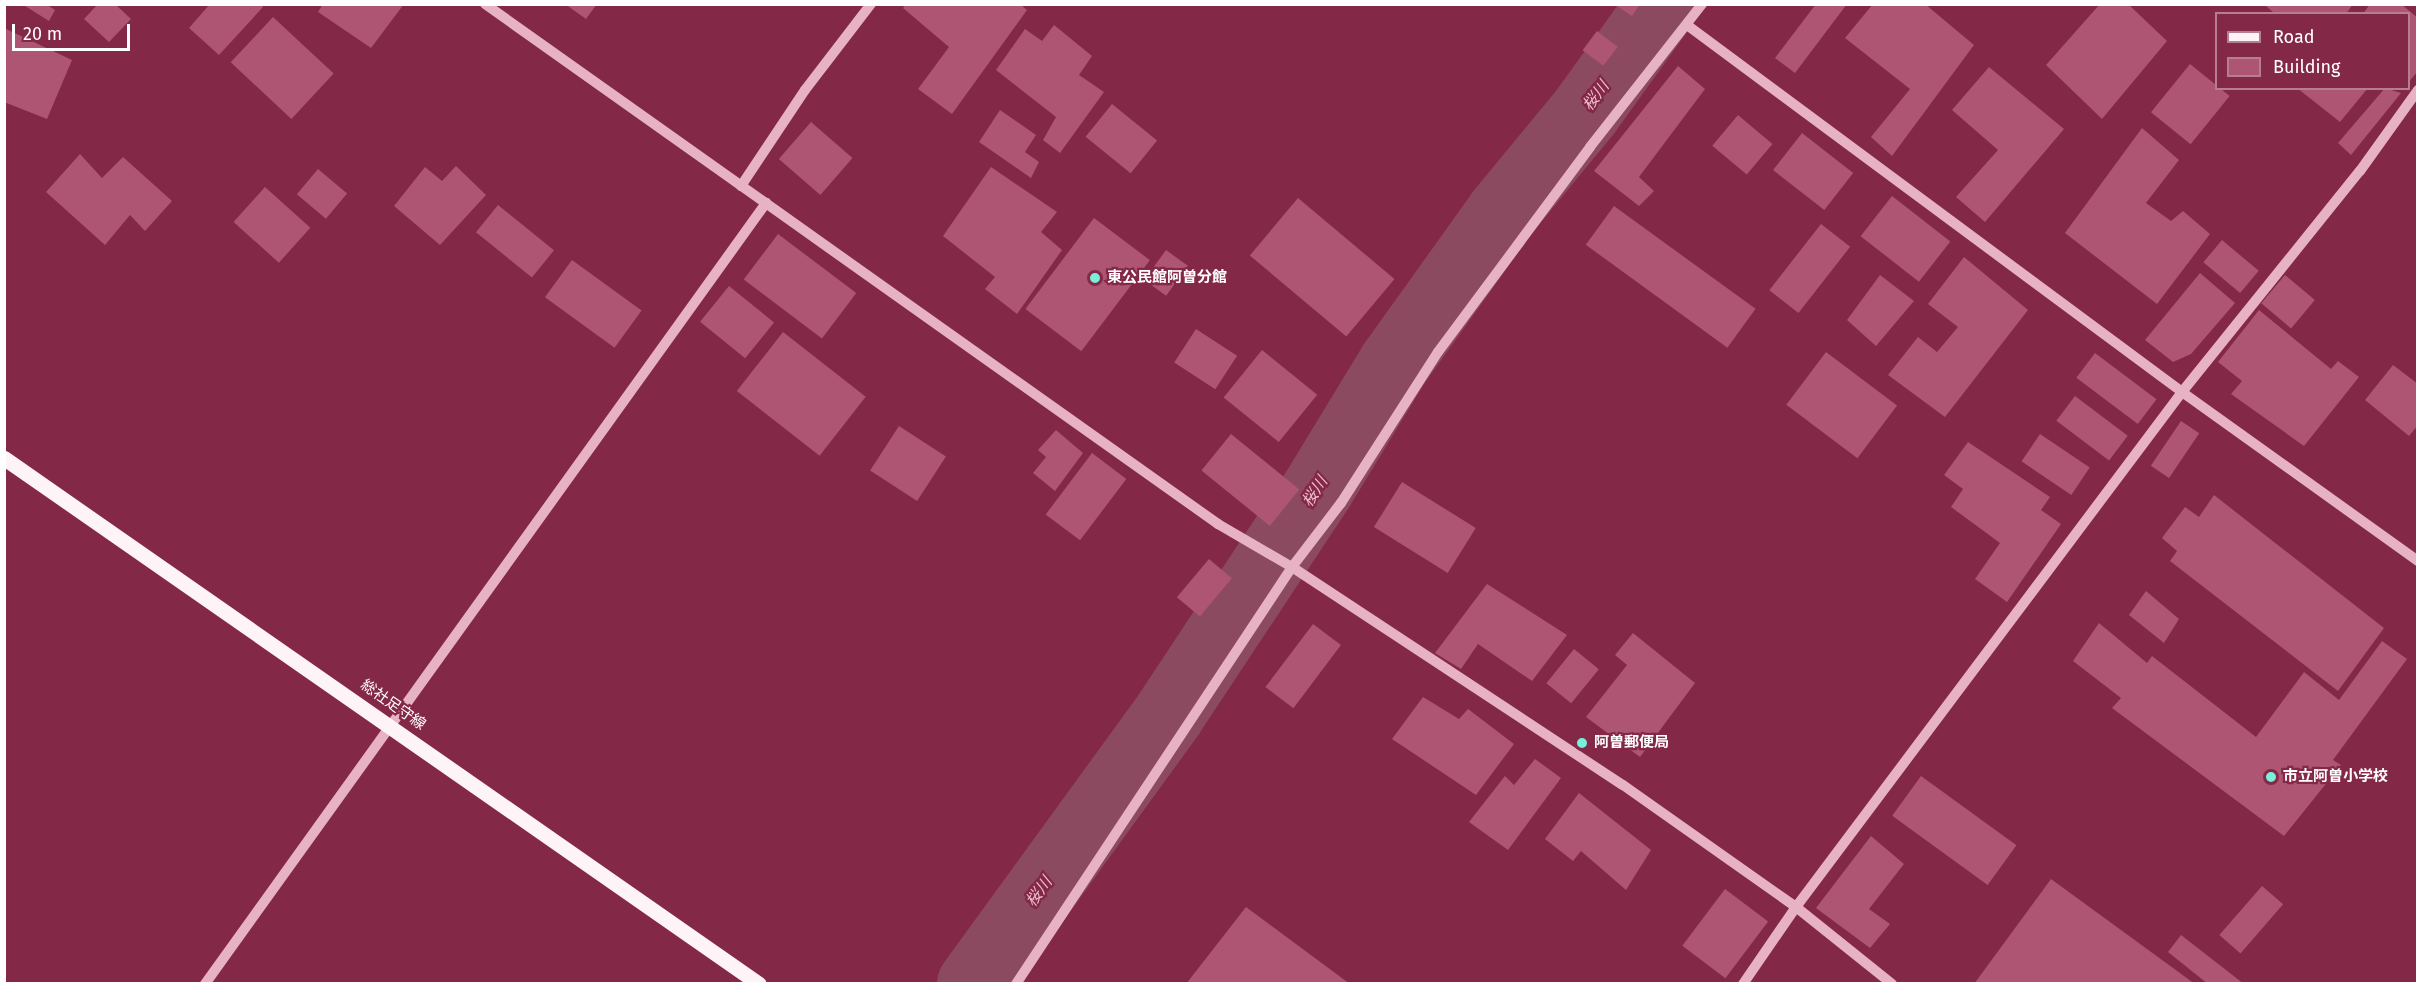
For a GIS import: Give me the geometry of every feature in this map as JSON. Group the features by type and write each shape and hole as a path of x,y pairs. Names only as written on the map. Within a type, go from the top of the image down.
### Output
{"main road":[{"name":"総社足守線","path":"4,458 392,726 759,984"}],"street":[{"path":"485,4 1209,517 1288,565 1623,785 1796,907 1892,984"},
{"path":"741,186 805,90 871,4"},
{"path":"1016,984 1288,565 1341,503 1438,352 1590,147 1702,4"},
{"path":"1687,25 2182,392 2418,561"},
{"path":"1743,984 1796,907 2182,392 2360,171 2418,90"},
{"path":"205,984 766,203"}],"building":[{"path":"22,4 46,4 55,10 49,21"},
{"path":"98,4 115,4 131,19 109,42 84,19"},
{"path":"210,4 260,4 263,7 219,55 189,28"},
{"path":"323,4 404,4 371,48 318,12"},
{"path":"565,4 597,4 586,19"},
{"path":"906,4 1020,4 1027,10 952,114 918,89 949,47 903,8"},
{"path":"1614,4 1640,4 1632,16"},
{"path":"1816,4 1847,4 1795,73 1775,58"},
{"path":"1873,4 1925,4 1974,45 1892,156 1871,137 1910,89 1845,38"},
{"path":"2100,4 2128,4 2167,41 2102,119 2046,65"},
{"path":"2264,4 2353,4 2347,12 2273,12"},
{"path":"2370,4 2401,4 2418,18 2418,71 2410,81 2410,12 2364,12"},
{"path":"273,17 334,74 291,119 231,62"},
{"path":"1054,25 1092,56 1079,75 1104,92 1060,153 1043,140 1056,117 996,70 1025,29 1042,41"},
{"path":"4,28 72,60 47,119 4,102"},
{"path":"1597,31 1618,47 1603,66 1583,50"},
{"path":"2190,64 2215,84 2215,90 2222,90 2230,96 2191,144 2151,112"},
{"path":"1678,66 1705,89 1639,177 1654,191 1639,206 1594,171"},
{"path":"1989,67 2064,129 1985,222 1956,197 1998,150 1952,110"},
{"path":"2300,90 2366,90 2340,122"},
{"path":"2383,90 2401,93 2351,155 2338,143"},
{"path":"1112,104 1157,141 1131,173 1086,137"},
{"path":"1000,110 1036,135 1025,152 1039,162 1031,178 979,142"},
{"path":"1738,115 1772,144 1747,175 1712,146"},
{"path":"811,122 853,158 820,195 779,159"},
{"path":"2142,128 2179,160 2146,203 2171,221 2183,211 2210,234 2157,304 2065,233"},
{"path":"1802,133 1853,173 1824,210 1773,170"},
{"path":"80,154 102,178 123,157 172,201 145,231 130,215 105,245 46,192"},
{"path":"456,166 486,195 440,245 394,206 425,167 442,181"},
{"path":"991,167 1057,212 1041,232 1062,250 1017,314 985,289 995,277 943,236"},
{"path":"318,169 347,193 326,219 297,194"},
{"path":"265,187 310,228 279,263 234,222"},
{"path":"1892,196 1950,242 1919,282 1861,236"},
{"path":"1298,198 1395,279 1346,336 1250,255"},
{"path":"498,205 554,250 532,278 476,232"},
{"path":"1614,206 1756,309 1727,348 1586,245"},
{"path":"1094,218 1150,260 1081,351 1025,309"},
{"path":"1821,224 1850,247 1798,313 1769,290"},
{"path":"778,234 856,293 822,339 744,280"},
{"path":"2222,240 2259,271 2240,293 2203,262"},
{"path":"1166,250 1188,266 1166,296 1144,280"},
{"path":"1964,257 2028,310 1945,417 1888,375 1918,337 1937,352 1958,327 1928,304"},
{"path":"572,260 642,311 615,348 545,297"},
{"path":"2200,273 2235,303 2191,354 2173,362 2145,340"},
{"path":"1880,275 1914,301 1876,346 1847,320"},
{"path":"2285,275 2315,300 2291,328 2261,303"},
{"path":"729,286 774,323 745,358 700,322"},
{"path":"2259,310 2331,369 2338,361 2359,377 2304,446 2231,394 2242,381 2218,362"},
{"path":"1196,329 1237,356 1215,389 1174,363"},
{"path":"783,332 866,397 820,456 737,391"},
{"path":"1262,350 1317,395 1279,442 1224,397"},
{"path":"1826,352 1897,406 1857,458 1786,405"},
{"path":"2095,353 2156,399 2138,424 2076,378"},
{"path":"2393,365 2418,384 2418,425 2409,436 2365,400"},
{"path":"2075,396 2128,436 2109,460 2056,421"},
{"path":"2181,421 2199,433 2169,478 2151,466"},
{"path":"899,426 946,456 917,501 870,470"},
{"path":"1056,430 1083,453 1055,491 1033,473 1046,457 1038,450"},
{"path":"1231,434 1299,489 1270,526 1201,471"},
{"path":"2040,434 2090,468 2071,495 2022,461"},
{"path":"1968,442 2050,497 2041,510 2061,524 2007,602 1975,579 2000,543 1951,507 1963,489 1944,475"},
{"path":"1092,453 1126,479 1080,540 1046,514"},
{"path":"1402,482 1476,528 1448,573 1374,527"},
{"path":"2214,495 2384,628 2338,691 2170,561 2177,551 2162,538 2185,507 2199,517"},
{"path":"1209,559 1232,578 1200,617 1177,597"},
{"path":"1487,584 1567,635 1532,681 1478,644 1461,669 1435,653"},
{"path":"2146,591 2179,619 2164,643 2129,615"},
{"path":"2099,623 2147,663 2152,656 2256,737 2304,672 2339,700 2382,641 2407,659 2333,760 2341,765 2284,836 2112,708 2121,698 2073,661"},
{"path":"1313,624 1341,645 1293,708 1265,687"},
{"path":"1633,633 1695,683 1640,757 1586,717 1627,665 1615,655"},
{"path":"1574,649 1599,669 1571,703 1546,683"},
{"path":"1423,697 1459,719 1468,709 1514,744 1476,795 1392,739"},
{"path":"1535,759 1561,778 1508,850 1469,822 1505,776 1514,785"},
{"path":"1921,776 2016,845 1988,885 1892,816"},
{"path":"1579,793 1651,850 1626,890 1581,851 1573,861 1545,839"},
{"path":"1871,836 1904,864 1869,909 1890,924 1870,948 1816,908"},
{"path":"2051,879 2195,984 1974,984"},
{"path":"2262,886 2283,904 2240,953 2219,935"},
{"path":"1725,889 1768,921 1725,978 1682,946"},
{"path":"1246,907 1350,984 1186,984"},
{"path":"2181,935 2244,984 2208,984 2168,952"}],"waterway":[{"name":"桜川","path":"973,984 1169,714 1318,489 1394,364 1502,213 1586,111 1663,4"}],"place":[{"name":"東公民館阿曽分館","path":"1095,278"},
{"name":"阿曽郵便局","path":"1582,743"},
{"name":"市立阿曽小学校","path":"2271,777"}]}
